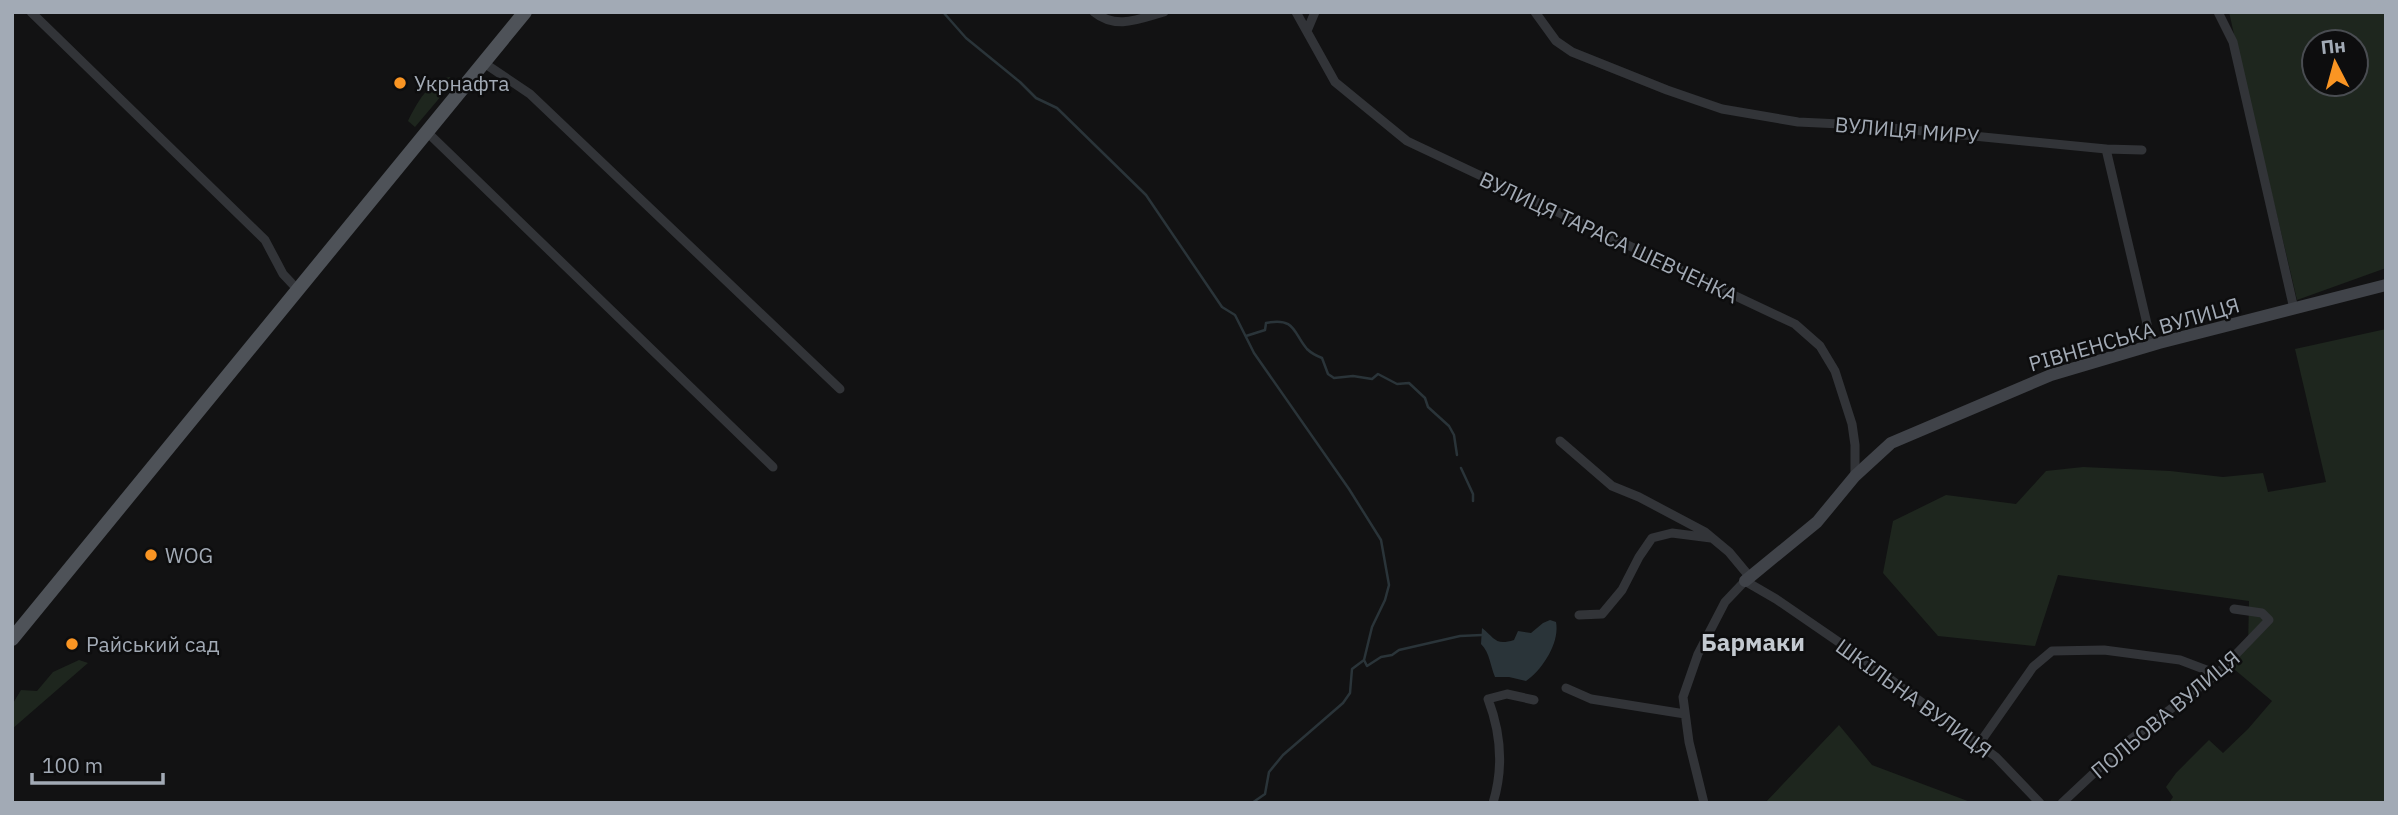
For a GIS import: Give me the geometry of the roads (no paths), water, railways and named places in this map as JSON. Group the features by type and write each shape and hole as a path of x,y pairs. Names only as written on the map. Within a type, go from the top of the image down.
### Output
{"main road":[{"path":"12,639 525,12"}],"street":[{"path":"31,12 265,240 283,274 298,290"},
{"path":"1094,12 1105,22 1131,22 1164,12"},
{"name":"ВУЛИЦЯ ТАРАСА ШЕВЧЕНКА","path":"1296,12 1335,82 1407,141 1795,324 1819,346 1835,371 1852,424 1855,476"},
{"path":"1307,31 1315,12"},
{"name":"ВУЛИЦЯ МИРУ","path":"1535,12 1556,41 1572,52 1722,109 1798,122 1862,125 2106,149 2142,150"},
{"path":"2219,12 2233,42 2294,309"},
{"path":"484,62 530,94 840,389"},
{"path":"427,132 773,467"},
{"path":"2106,149 2152,345"},
{"name":"РІВНЕНСЬКА ВУЛИЦЯ","path":"1704,803 1689,742 1683,697 1698,654 1725,601 1747,579 1817,522 1855,476 1891,443 2051,375 2152,345 2386,285"},
{"name":"ШКІЛЬНА ВУЛИЦЯ","path":"1560,441 1612,486 1639,497 1712,538 1729,552 1747,579 1859,656 1979,744 1996,757 2040,803"},
{"path":"1579,615 1602,614 1622,590 1652,538 1672,533 1712,538"},
{"name":"ПОЛЬОВА ВУЛИЦЯ","path":"2062,803 2127,742 2217,674 2269,620 2262,613 2234,609"},
{"path":"1979,744 2032,667 2052,651 2104,650 2180,660 2217,674"},
{"path":"1566,688 1591,699 1685,714"},
{"path":"1493,803 1501,779 1499,745 1494,715 1488,699 1507,694 1534,700"}],"waterway":[{"path":"943,12 966,38 1036,98 1057,108 1146,195 1222,307 1235,315 1254,353 1349,489 1381,540 1389,585 1372,627 1364,660 1352,669 1350,693 1343,703 1283,755 1269,772 1265,794 1252,803"},
{"path":"1246,336 1265,330 1266,323 1283,322 1293,328 1307,349 1322,358 1328,374 1334,378 1353,376 1372,379 1378,374 1397,384 1409,383 1425,398 1428,407 1449,426 1454,435 1457,455"},
{"path":"1461,468 1473,494 1473,501"},
{"path":"1364,660 1367,666 1399,650 1460,636 1482,635"}],"place":[{"name":"Укрнафта","path":"400,83"},
{"name":"WOG","path":"151,555"},
{"name":"Райський сад","path":"72,644"}],"district":[{"name":"Бармаки","path":"1753,642"}]}
